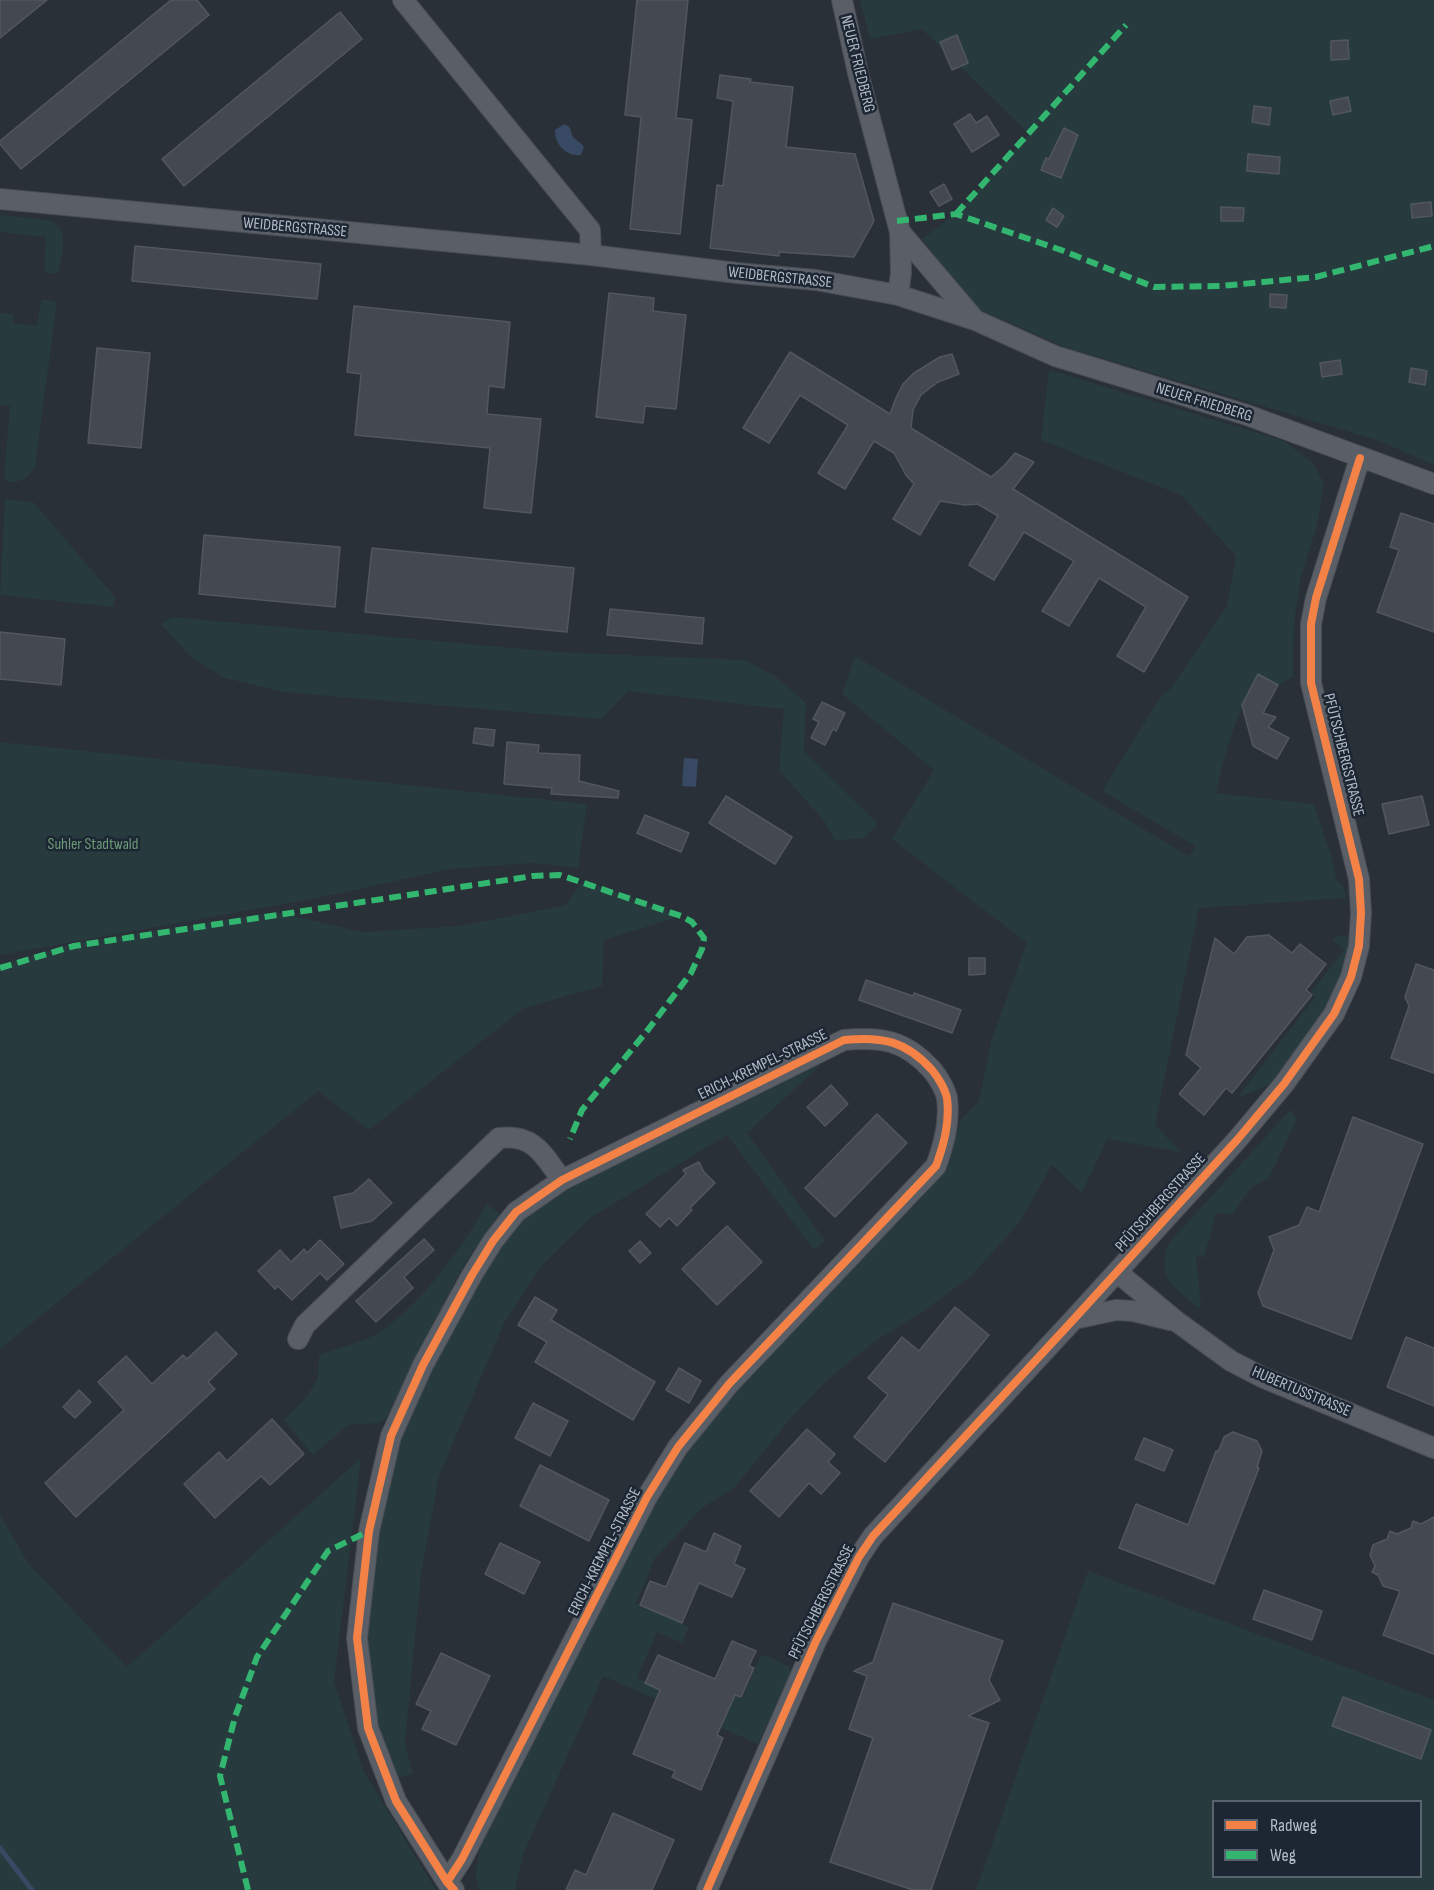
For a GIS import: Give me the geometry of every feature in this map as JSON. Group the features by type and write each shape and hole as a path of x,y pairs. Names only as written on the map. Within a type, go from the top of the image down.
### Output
{"street":[{"path":"403,0 590,230 591,255"},
{"name":"NEUER FRIEDBERG","path":"842,0 858,73 900,232 901,273 898,295 975,320 1054,356 1247,415 1434,484"},
{"name":"WEIDBERGSTRASSE","path":"0,199 591,255 816,280 898,295"},
{"name":"NEUER FRIEDBERG","path":"900,232 975,320"},
{"name":"PFÜTSCHBERGSTRASSE","path":"706,1890 816,1641 859,1557 873,1536 1074,1320 1237,1140 1284,1084 1334,1014 1351,977 1359,946 1361,913 1359,879 1311,682 1310,652 1311,624 1317,598 1360,458"},
{"name":"ERICH-KREMPEL-STRASSE","path":"861,1038 889,1041 918,1054 937,1076 947,1097 946,1139 936,1166 729,1384 672,1457 647,1497 450,1886 396,1802 368,1728 357,1638 369,1531 390,1436 423,1365 461,1295 493,1240 516,1212 562,1180 844,1040 861,1038"},
{"path":"298,1339 305,1325 499,1138 515,1136 529,1141 562,1180"},
{"name":"HUBERTUSSTRASSE","path":"1117,1272 1176,1321 1231,1361 1264,1378 1434,1448"},
{"name":"HUBERTUSSTRASSE","path":"1074,1320 1116,1310 1133,1311 1176,1321"}],"green space":[{"path":"860,0 1434,0 1434,465 1377,440 1065,347 972,306 922,239 956,214 1029,134 922,29 870,39"},
{"path":"0,215 49,220 56,224 63,236 59,272 51,274 44,270 46,237 0,232"},
{"path":"42,300 57,303 35,466 24,479 7,482 4,476 10,406 0,405 0,313 13,314 13,323 37,326"},
{"path":"1049,370 1284,441 1312,462 1324,483 1317,525 1301,577 1294,622 1293,677 1278,685 1258,674 1232,732 1216,793 1314,804 1337,881 1343,885 1346,898 1199,908 1155,1125 1181,1152 1107,1139 1082,1193 1052,1165 1019,1223 970,1277 925,1310 874,1342 826,1381 790,1419 735,1487 702,1508 655,1558 636,1603 689,1627 682,1643 657,1632 637,1678 724,1718 734,1695 742,1699 760,1657 765,1655 788,1666 791,1672 758,1744 603,1676 523,1855 515,1890 479,1890 475,1875 481,1844 605,1592 660,1494 700,1436 744,1380 918,1202 950,1162 960,1121 979,1101 992,1038 1027,943 892,839 934,770 842,694 855,656 1190,857 1195,846 1102,791 1161,696 1171,688 1227,606 1236,556 1181,495 1041,440"},
{"path":"5,499 33,502 115,597 113,607 0,595"},
{"path":"172,617 557,652 744,660 775,676 806,703 804,751 878,824 864,838 835,841 825,822 779,770 784,709 628,691 601,719 283,692 225,678 191,657 161,624"},
{"name":"Suhler Stadtwald","path":"0,742 587,804 578,868 532,863 450,869 328,896 0,955"},
{"path":"583,880 681,916 604,940 602,986 524,1008 369,1130 318,1091 0,1349 0,965 77,943 276,912 362,932 460,926 566,905"},
{"path":"1337,935 1347,937 1349,951 1337,989 1325,1011 1297,1053 1274,1080 1237,1098 1315,997 1310,993 1344,950 1333,940"},
{"path":"826,1060 747,1133 825,1241 814,1250 727,1135 590,1218 541,1266 504,1323 439,1476 421,1575 405,1743 413,1774 399,1777 387,1758 369,1710 366,1637 376,1545 399,1435 485,1260 522,1215 574,1182"},
{"path":"1290,1110 1296,1118 1295,1123 1269,1178 1251,1187 1233,1214 1216,1213 1204,1257 1196,1257 1201,1304 1198,1308 1169,1280 1164,1265 1169,1243"},
{"path":"487,1204 500,1214 464,1264 386,1418 379,1423 348,1425 313,1455 284,1420 304,1400 318,1379 319,1355 359,1342 380,1332 396,1320 440,1274"},
{"path":"361,1458 334,1682 364,1772 436,1890 0,1890 0,1515 28,1563 127,1667"},
{"path":"1088,1571 1434,1700 1434,1890 976,1890"}],"water":[{"path":"564,124 569,127 574,138 584,147 581,155 566,152 559,145 555,130"},
{"path":"684,758 698,759 696,787 682,786"}],"building":[{"path":"0,0 47,0 0,38"},
{"path":"171,0 197,0 209,15 21,169 0,144 0,141"},
{"path":"637,0 688,0 676,118 692,120 680,234 630,229 641,117 625,115"},
{"path":"340,12 362,39 184,186 162,159"},
{"path":"957,35 968,63 952,70 940,42"},
{"path":"1348,40 1349,59 1331,60 1331,41"},
{"path":"720,75 751,79 750,82 793,87 786,147 855,154 874,221 854,257 779,252 779,256 710,248 717,185 723,186 733,101 717,98"},
{"path":"1348,97 1351,111 1333,115 1330,101"},
{"path":"1254,106 1271,108 1269,125 1252,122"},
{"path":"970,114 976,123 987,116 999,135 972,152 954,124"},
{"path":"1064,128 1078,135 1061,178 1041,170"},
{"path":"1248,154 1280,157 1279,174 1247,171"},
{"path":"944,184 952,199 939,206 930,192"},
{"path":"1431,202 1432,216 1412,218 1411,204"},
{"path":"1221,207 1244,208 1243,221 1221,221"},
{"path":"1053,208 1064,216 1057,227 1046,220"},
{"path":"135,246 321,264 317,299 132,281"},
{"path":"609,293 654,298 653,311 686,315 676,409 645,406 643,423 596,417"},
{"path":"1270,294 1287,295 1286,308 1270,307"},
{"path":"354,306 510,322 504,388 489,386 487,414 541,419 531,513 484,508 490,448 355,435 361,374 347,372"},
{"path":"97,348 150,353 141,448 88,443"},
{"path":"790,352 890,414 903,384 914,373 940,357 952,354 959,374 938,382 921,395 913,410 911,428 991,477 1015,453 1034,462 1013,489 1188,597 1144,672 1117,656 1146,607 1099,578 1069,626 1042,611 1074,561 1024,532 994,580 969,565 998,516 978,504 965,505 940,501 920,535 893,519 914,484 906,475 894,453 874,441 845,489 818,473 848,425 800,395 769,443 743,428"},
{"path":"1340,360 1342,374 1322,377 1320,363"},
{"path":"1411,368 1427,371 1425,385 1409,382"},
{"path":"1401,513 1434,524 1434,632 1377,612 1399,550 1390,547"},
{"path":"204,535 340,547 335,607 199,594"},
{"path":"372,548 574,568 567,632 365,612"},
{"path":"610,609 704,618 702,644 607,635"},
{"path":"0,632 65,639 61,685 0,679"},
{"path":"1258,674 1278,685 1263,713 1276,717 1268,727 1289,738 1277,759 1253,746 1242,705"},
{"path":"822,702 845,713 836,731 833,729 825,745 811,738 819,722 813,719"},
{"path":"475,728 495,730 493,746 473,743"},
{"path":"507,742 539,745 538,753 580,755 579,781 619,791 618,798 551,794 552,788 504,784"},
{"path":"726,796 792,837 775,864 709,823"},
{"path":"1422,796 1429,825 1389,834 1382,804"},
{"path":"645,815 689,833 681,852 637,833"},
{"path":"1269,935 1292,953 1300,944 1326,964 1306,990 1312,995 1232,1093 1226,1088 1204,1115 1179,1094 1201,1068 1186,1055 1215,938 1234,954 1247,937"},
{"path":"969,958 985,958 985,974 969,975"},
{"path":"1416,964 1434,970 1434,1073 1391,1058 1409,1006 1405,997"},
{"path":"866,980 913,996 914,993 961,1010 952,1033 859,1000"},
{"path":"831,1085 848,1104 825,1126 807,1107"},
{"path":"877,1114 907,1143 835,1217 805,1188"},
{"path":"1353,1117 1423,1144 1351,1339 1263,1306 1258,1293 1274,1250 1269,1237 1299,1225 1307,1207 1319,1212"},
{"path":"699,1162 704,1172 715,1183 690,1208 692,1210 677,1226 669,1218 660,1227 646,1214 686,1174 683,1170"},
{"path":"369,1179 392,1203 372,1221 341,1228 334,1197 353,1193"},
{"path":"727,1226 762,1262 717,1305 682,1269"},
{"path":"424,1239 434,1250 404,1277 413,1288 376,1322 356,1301"},
{"path":"320,1240 344,1264 327,1280 320,1273 292,1300 278,1286 275,1289 258,1271 280,1250 291,1262 304,1249 307,1253"},
{"path":"640,1241 651,1253 640,1263 629,1251"},
{"path":"535,1297 557,1310 551,1320 655,1382 633,1420 535,1362 547,1342 518,1325"},
{"path":"955,1307 989,1335 885,1462 854,1437 888,1395 868,1378 902,1337 919,1351"},
{"path":"216,1332 237,1354 208,1382 215,1389 76,1517 45,1483 124,1410 98,1382 126,1356 152,1384 183,1355 187,1359"},
{"path":"1406,1337 1434,1348 1434,1406 1387,1387"},
{"path":"679,1368 701,1381 689,1403 666,1390"},
{"path":"79,1390 91,1402 75,1418 63,1407"},
{"path":"533,1403 568,1421 550,1456 515,1438"},
{"path":"272,1419 304,1454 270,1485 261,1476 215,1518 184,1484 219,1452 227,1461"},
{"path":"807,1429 835,1454 828,1462 840,1473 821,1494 809,1483 779,1517 750,1491"},
{"path":"1233,1432 1257,1441 1262,1451 1257,1467 1259,1468 1214,1584 1119,1548 1136,1504 1188,1525 1216,1451 1218,1452 1224,1437"},
{"path":"1144,1438 1173,1450 1164,1471 1135,1459"},
{"path":"540,1465 609,1500 589,1541 520,1506"},
{"path":"1434,1517 1434,1654 1383,1635 1400,1591 1383,1586 1378,1575 1372,1572 1375,1566 1370,1555 1373,1545 1387,1539 1390,1531 1397,1534 1411,1528 1413,1521 1421,1524"},
{"path":"714,1533 741,1546 734,1564 745,1569 732,1597 699,1583 682,1623 640,1605 650,1581 666,1587 685,1543 706,1552"},
{"path":"500,1543 540,1562 524,1594 485,1574"},
{"path":"1264,1590 1322,1611 1312,1640 1253,1619"},
{"path":"893,1603 1003,1641 989,1680 1000,1700 968,1716 989,1723 931,1890 913,1890 830,1862 873,1738 849,1729 867,1676 854,1671 873,1662"},
{"path":"732,1641 756,1651 749,1666 754,1668 741,1697 735,1695 717,1735 723,1738 701,1790 672,1777 675,1771 633,1754 660,1690 645,1683 658,1655 715,1679"},
{"path":"441,1653 490,1676 456,1745 422,1729 431,1711 416,1704"},
{"path":"1343,1697 1431,1730 1421,1759 1332,1726"},
{"path":"613,1813 674,1840 652,1890 566,1890 575,1870 586,1875"}],"waterway":[{"path":"0,1848 32,1890"}],"marked path":[{"path":"956,214 1126,25"},
{"path":"897,221 956,214 1061,250 1154,287 1221,286 1316,277 1434,246"},
{"path":"0,968 74,946 533,876 560,875 681,916 692,922 704,938 702,949 691,973 582,1110 570,1139"},
{"path":"248,1890 220,1776 235,1717 257,1657 328,1551 369,1531"}],"cycle path":[{"path":"707,1890 816,1641 859,1557 873,1536 1237,1140 1284,1084 1334,1014 1351,977 1359,946 1361,913 1359,879 1311,683 1311,624 1316,598 1360,458"},
{"path":"447,1882 462,1859 647,1497 678,1447 729,1384 936,1166 947,1124 946,1094 932,1070 903,1047 882,1040 844,1040 562,1180 516,1212 493,1241 423,1365 391,1436 369,1531 357,1638 368,1728 396,1801 447,1882 454,1890"}]}
